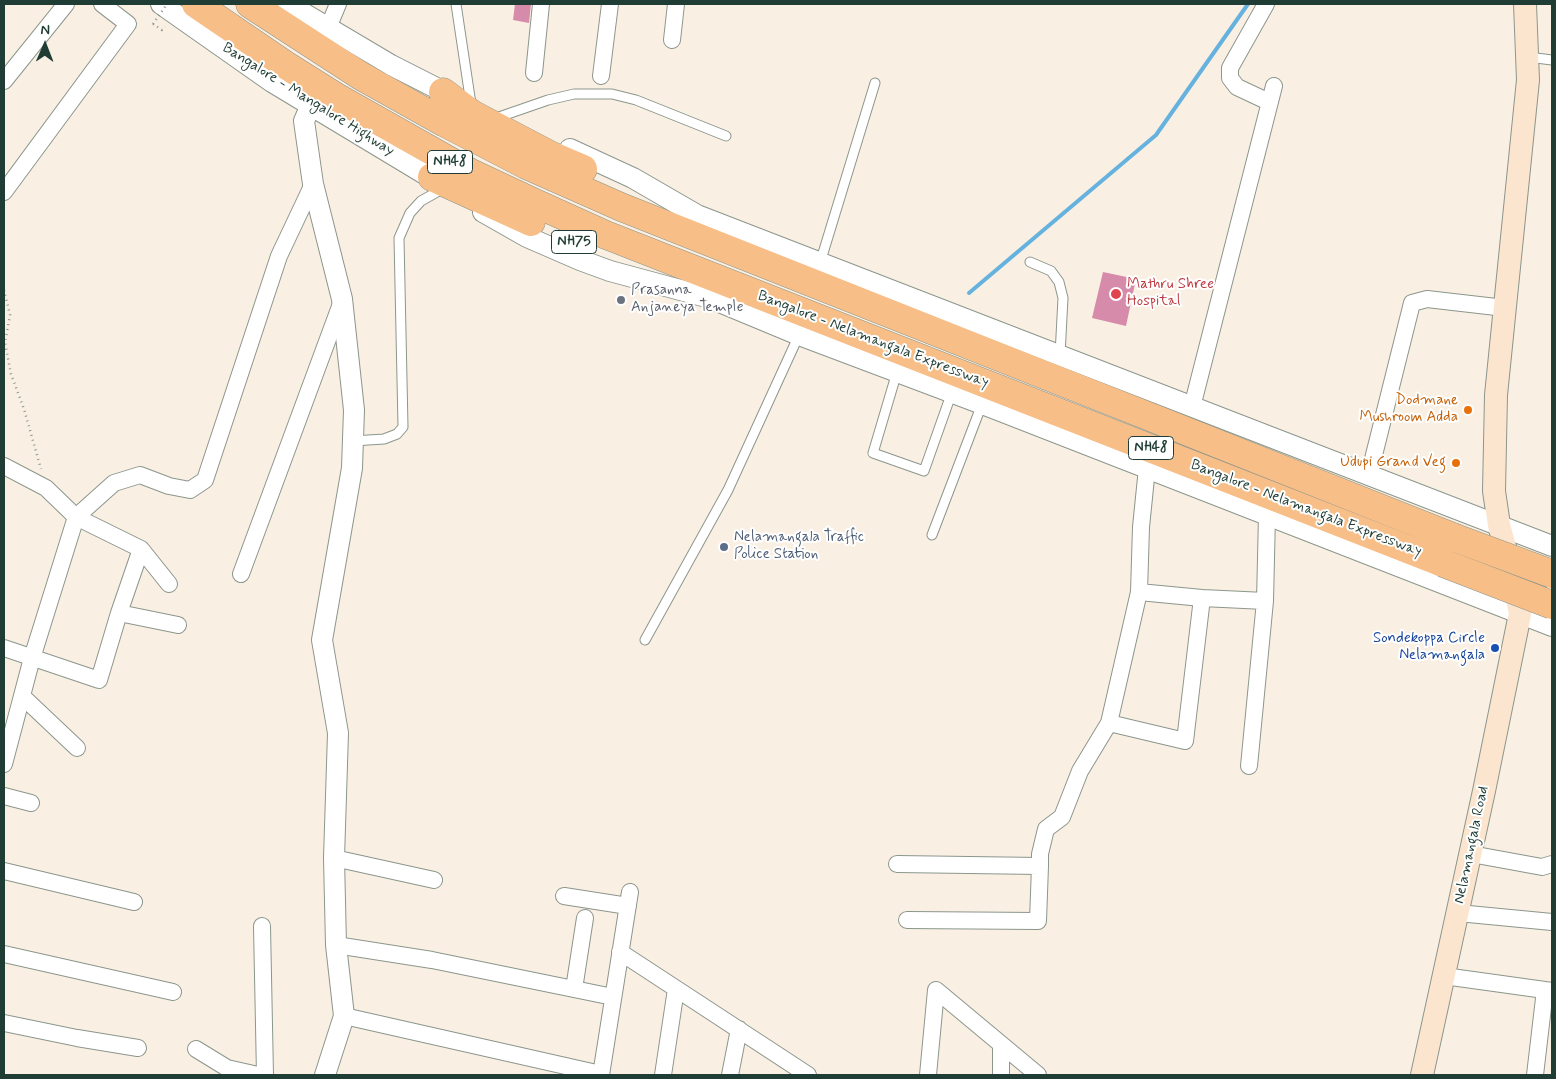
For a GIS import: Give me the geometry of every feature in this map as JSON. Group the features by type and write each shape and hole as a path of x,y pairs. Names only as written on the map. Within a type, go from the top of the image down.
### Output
{"highway":[{"name":"Bangalore - Nelamangala Expressway","path":"196,4 338,98 471,173 606,236 859,333 1552,605"},
{"name":"Bangalore - Nelamangala Expressway","path":"250,4 362,76 445,123 526,165 621,207 1453,537 1552,574"},
{"path":"443,92 472,114 632,195 676,230"},
{"name":"NH75","path":"439,182 612,258 650,269 725,282"}],"main road":[{"path":"1520,614 1512,573 1499,525 1494,491 1496,404 1528,80 1525,4"},
{"name":"Nelamangala Road","path":"1422,1075 1471,854 1520,614"}],"street":[{"path":"4,81 66,4"},
{"path":"4,192 128,24 102,4"},
{"name":"Bangalore - Mangalore Highway","path":"161,4 272,82 439,182 495,220 527,237 610,271 710,298 799,335 952,392 1552,626"},
{"path":"288,4 391,65 443,92 633,178 697,216 1552,546"},
{"path":"328,28 338,4"},
{"path":"534,73 541,4"},
{"path":"601,76 610,4"},
{"path":"672,40 676,4"},
{"path":"1266,4 1230,68 1230,78 1237,87 1269,102"},
{"path":"1192,407 1274,86"},
{"path":"311,105 304,121 314,184 342,299 354,410 352,468 322,640 338,733 334,858 336,945 344,1016 325,1075"},
{"path":"4,764 9,724 22,696 76,517 114,483 140,475 168,486 190,490 205,480 279,256 314,184"},
{"path":"241,574 342,299"},
{"path":"1369,475 1412,303 1427,299 1505,308"},
{"path":"4,466 46,488 76,517 141,549 169,584"},
{"path":"907,920 1038,921 1040,854 1046,829 1062,817 1080,771 1109,722 1140,592 1141,527 1147,468"},
{"path":"1249,766 1264,602 1267,515"},
{"path":"4,648 99,680 141,549"},
{"path":"1140,592 1264,602"},
{"path":"1109,722 1185,742 1202,598"},
{"path":"119,613 178,625"},
{"path":"22,696 77,748"},
{"path":"4,796 31,803"},
{"path":"1471,854 1542,866 1552,864"},
{"path":"334,858 434,880"},
{"path":"897,864 1040,866"},
{"path":"4,871 134,902"},
{"path":"344,1016 601,1074 629,899 564,896"},
{"path":"1458,913 1552,922"},
{"path":"574,989 584,918"},
{"path":"262,926 265,1075"},
{"path":"336,945 432,960 613,997"},
{"path":"620,952 739,1029 799,1072"},
{"path":"4,954 173,992"},
{"path":"1444,976 1549,991 1535,1075"},
{"path":"664,1075 676,989"},
{"path":"928,1075 936,990 1038,1075"},
{"path":"4,1023 138,1048"},
{"path":"730,1075 739,1029"},
{"path":"1001,1045 1001,1075"},
{"path":"196,1050 227,1068 258,1075"}],"lane":[{"path":"456,4 471,104"},
{"path":"1527,56 1552,60"},
{"path":"820,263 875,83"},
{"path":"499,117 548,100 574,94 612,94 636,100 726,136"},
{"path":"353,441 384,439 397,434 403,427 400,238 410,213 439,182"},
{"path":"1030,262 1051,271 1059,282 1063,298 1060,355"},
{"path":"645,640 728,490 799,335"},
{"path":"897,372 873,453 924,471 952,392"},
{"path":"932,535 982,404"}],"path":[{"path":"162,30 152,24 167,4"},
{"path":"4,290 10,315 5,343 11,374 24,409 46,488"}],"building":[{"path":"515,4 531,4 529,23 513,20"},
{"path":"1103,272 1136,279 1126,326 1092,318"}],"waterway":[{"path":"969,293 1156,135 1248,4"}],"place":[{"name":"Mathru Shree Hospital","path":"1116,294"},
{"name":"Prasanna Anjaneya Temple","path":"621,300"},
{"name":"Dodmane Mushroom Adda","path":"1468,410"},
{"name":"Udupi Grand Veg","path":"1456,463"},
{"name":"Nelamangala Traffic Police Station","path":"724,547"},
{"name":"Sondekoppa Circle Nelamangala","path":"1495,648"}]}
